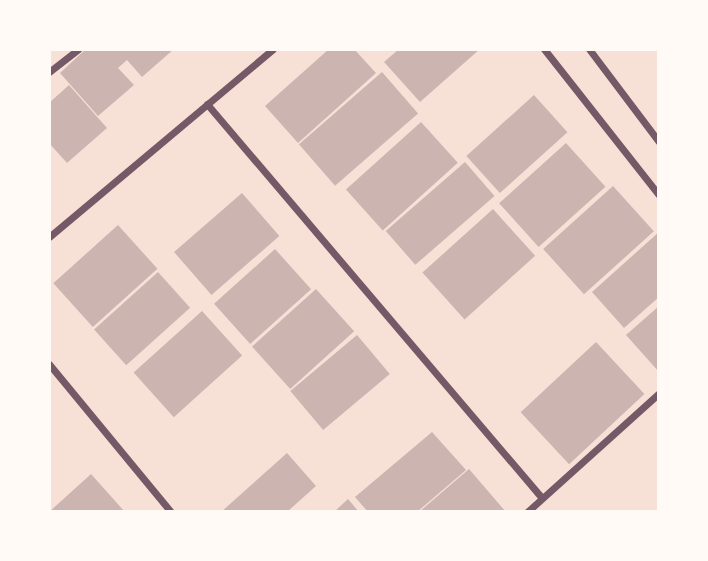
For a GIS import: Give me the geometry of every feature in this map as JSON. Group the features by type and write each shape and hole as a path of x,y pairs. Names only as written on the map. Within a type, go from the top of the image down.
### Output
{"street":[{"path":"49,72 78,49"},
{"path":"49,237 273,49"},
{"path":"544,49 659,195"},
{"path":"589,49 659,142"},
{"path":"207,104 542,498"},
{"path":"49,364 171,512"},
{"path":"527,512 659,393"}],"building":[{"path":"86,49 174,49 142,77 127,60 118,68 134,85 98,116 60,73"},
{"path":"329,49 354,49 376,73 298,143 265,106"},
{"path":"399,49 480,49 420,102 384,62"},
{"path":"382,72 418,114 335,186 299,144"},
{"path":"69,85 107,128 67,163 49,143 49,103"},
{"path":"534,95 567,132 500,193 466,156"},
{"path":"421,122 458,163 383,230 346,190"},
{"path":"566,143 605,187 539,247 499,203"},
{"path":"465,162 495,196 415,265 386,231"},
{"path":"613,186 654,231 584,294 543,249"},
{"path":"242,193 279,236 211,295 174,252"},
{"path":"493,209 535,256 465,319 422,273"},
{"path":"118,225 157,269 93,327 53,283"},
{"path":"659,232 659,297 624,328 592,292"},
{"path":"275,249 311,289 250,344 214,304"},
{"path":"158,272 190,308 126,365 94,330"},
{"path":"316,289 354,331 290,389 252,347"},
{"path":"659,306 659,372 626,335"},
{"path":"202,311 242,356 174,417 134,373"},
{"path":"357,335 390,374 323,430 290,391"},
{"path":"596,342 644,394 569,464 521,412"},
{"path":"432,432 466,470 417,512 368,512 355,497"},
{"path":"287,453 316,486 287,512 221,512"},
{"path":"469,469 506,512 419,512"},
{"path":"91,474 125,512 49,512"},
{"path":"348,499 359,512 334,512"}]}
